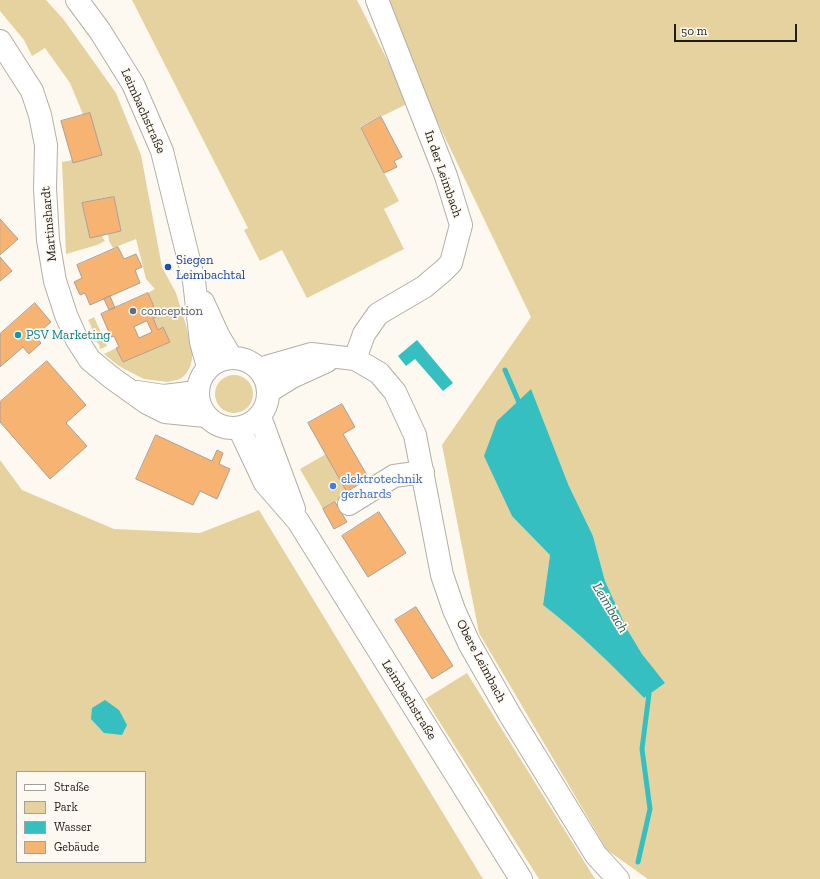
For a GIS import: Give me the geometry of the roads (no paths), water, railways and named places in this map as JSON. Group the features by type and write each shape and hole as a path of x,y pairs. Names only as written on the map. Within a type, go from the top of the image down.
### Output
{"street":[{"name":"Leimbachstraße","path":"77,0 100,30 133,84 162,151 194,281 201,342 208,367"},
{"name":"In der Leimbach","path":"346,358 378,314 424,287 443,272 451,263 461,225 446,176 377,0"},
{"name":"Martinshardt","path":"0,41 32,91 40,115 46,145 45,188 48,240 55,281 66,316 77,340 90,360 147,403 165,412 206,416"},
{"name":"Leimbachstraße","path":"194,281 218,335 232,357"},
{"name":"Obere Leimbach","path":"258,369 311,354 346,358 379,372 395,392 414,435 423,472 442,575 454,610 469,643 514,722 596,855 618,879"},
{"path":"232,357 246,360 258,369 266,379 268,392 266,405 260,417 250,424 240,428 227,428 215,424 206,416 198,401 197,392 200,379 208,367 219,360 232,357"},
{"path":"268,392 292,376 346,358"},
{"name":"Martinshardt","path":"130,391 164,396 197,392"},
{"name":"Leimbachstraße","path":"260,417 298,522"},
{"name":"Leimbachstraße","path":"240,428 265,483 298,522 520,879"},
{"path":"349,504 394,476 423,472"}],"water":[{"path":"417,340 453,383 443,391 415,359 406,366 398,356"},
{"path":"531,389 568,484 593,536 605,581 627,629 642,654 665,683 644,698 620,673 570,627 543,605 550,555 512,516 484,456 497,421"},
{"path":"105,700 119,710 127,725 122,735 104,733 91,719 92,708"}],"waterway":[{"name":"Leimbach","path":"505,370 520,406"},
{"name":"Leimbach","path":"638,862 650,809 642,749 649,694 646,689"}],"place":[{"name":"Siegen Leimbachtal","path":"168,267"},
{"name":"conception","path":"133,311"},
{"name":"PSV Marketing","path":"18,335"},
{"name":"elektrotechnik gerhards","path":"333,486"}]}
